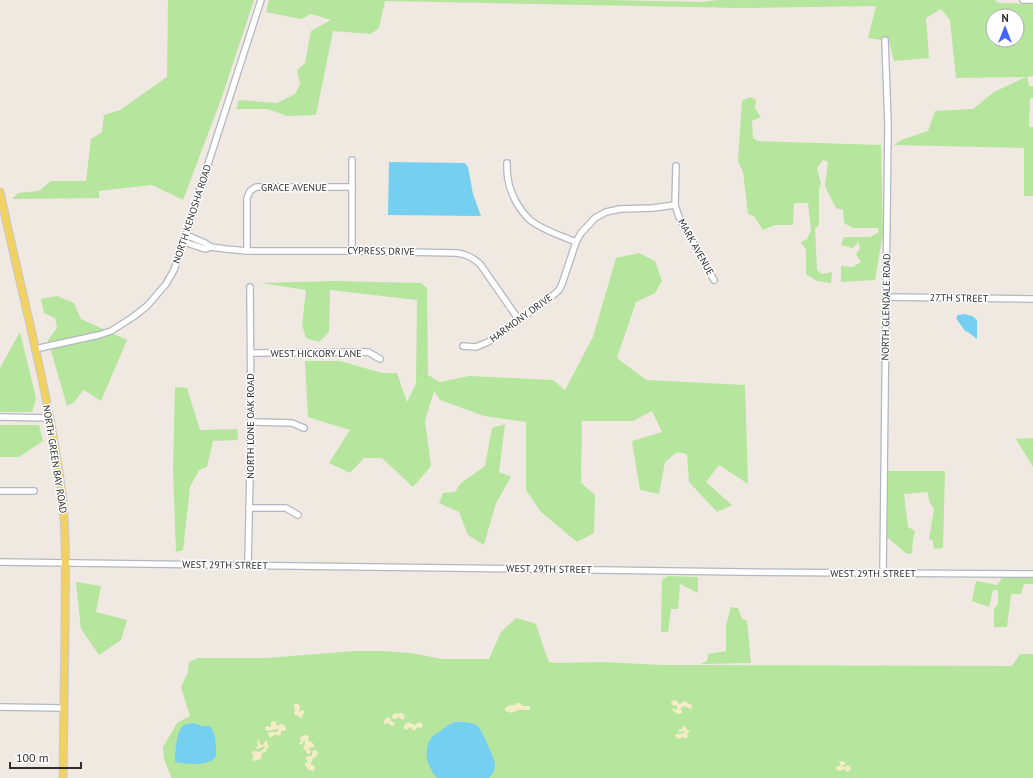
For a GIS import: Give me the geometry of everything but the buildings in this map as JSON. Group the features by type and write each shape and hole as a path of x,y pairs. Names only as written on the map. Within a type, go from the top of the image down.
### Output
{"main road":[{"name":"NORTH GREEN BAY ROAD","path":"0,192 50,418 62,494 66,563 63,778"}],"street":[{"name":"NORTH KENOSHA ROAD","path":"35,349 99,335 116,328 147,306 166,284 174,270 184,242 261,0"},
{"path":"1024,0 1033,0"},
{"name":"NORTH GLENDALE ROAD","path":"883,573 888,124 885,40"},
{"path":"352,160 352,251"},
{"path":"507,163 508,178 512,192 518,205 530,220 576,242"},
{"name":"MARK AVENUE","path":"676,166 676,205 680,217 714,280"},
{"name":"GRACE AVENUE","path":"247,250 248,198 250,191 256,187 352,187"},
{"name":"HARMONY DRIVE","path":"463,346 476,347 488,342 559,290 565,277 576,242 581,233 595,218 606,212 620,209 653,208 676,205"},
{"name":"CYPRESS DRIVE","path":"186,235 205,243 210,247"},
{"name":"CYPRESS DRIVE","path":"184,242 205,249 210,247 247,250 449,252 464,254 472,257 480,264 520,320"},
{"name":"NORTH LONE OAK ROAD","path":"248,565 251,422 250,287"},
{"name":"27TH STREET","path":"886,297 1033,299"},
{"name":"WEST HICKORY LANE","path":"251,353 368,352 380,359"},
{"path":"0,417 50,418"},
{"path":"251,422 292,423 304,428"},
{"path":"0,491 34,491"},
{"path":"249,508 286,508 298,515"},
{"name":"WEST 29TH STREET","path":"0,562 1033,574"},
{"path":"0,707 64,708"}],"green space":[{"path":"168,0 254,0 223,94 183,200 152,185 99,191 99,198 12,199 18,193 39,191 51,181 86,181 91,139 102,132 104,115 120,110 167,77"},
{"path":"269,0 610,0 701,2 718,0 995,0 998,3 1033,4 1033,76 1027,77 1029,86 1033,86 1033,98 1030,98 1029,127 1033,127 1033,196 1024,196 1024,148 894,145 901,140 928,131 935,111 973,109 994,92 1026,77 956,78 950,20 941,9 926,18 929,58 894,61 889,41 868,38 876,6 742,8 385,1 379,28 371,34 333,31 316,115 287,116 267,109 236,109 239,100 277,103 295,94 300,84 297,70 305,63 311,31 331,20 311,14 301,19 266,12"},
{"path":"750,97 756,100 755,108 761,117 752,121 753,138 758,141 881,145 883,233 875,280 841,282 841,266 853,267 861,262 856,254 860,248 858,242 853,248 841,245 844,237 870,237 879,232 878,228 853,228 844,223 843,210 836,208 825,186 828,162 823,160 817,168 821,183 819,189 819,224 815,229 817,270 822,274 832,272 831,283 817,281 806,274 806,250 801,242 807,239 811,230 808,203 794,203 793,225 775,225 763,230 754,216 748,214 743,172 738,161 742,101"},
{"path":"639,253 655,261 662,281 655,293 636,302 617,358 646,380 745,385 748,484 719,465 706,482 732,505 717,512 689,482 687,454 677,452 665,462 659,494 640,490 632,441 662,432 652,411 633,421 582,421 581,483 595,495 594,533 577,542 541,512 526,490 526,422 484,416 440,400 434,391 425,421 431,466 413,487 382,458 364,458 350,473 329,463 350,430 308,417 305,361 340,361 382,373 397,373 407,402 416,384 417,300 330,290 329,332 319,342 306,338 302,325 306,290 261,283 335,281 421,283 427,288 428,375 440,382 469,376 553,380 565,390 593,337 616,258"},
{"path":"57,296 74,303 81,319 127,340 101,401 84,390 74,402 67,406 48,340 57,328 55,318 44,313 41,299"},
{"path":"20,332 36,398 32,412 0,412 0,368"},
{"path":"175,387 187,388 200,430 237,429 238,440 213,441 207,467 199,470 190,487 183,550 176,552 173,470"},
{"path":"505,424 499,472 511,477 496,503 484,545 468,535 459,512 439,503 443,493 455,492 461,483 485,466 492,428"},
{"path":"0,425 39,425 43,441 19,457 0,457"},
{"path":"1033,438 1033,467 1016,439"},
{"path":"887,471 945,471 943,548 934,549 933,541 929,539 934,509 929,501 928,492 904,494 908,527 915,531 912,553 907,554 887,537"},
{"path":"668,576 698,577 698,593 680,584 678,609 671,609 668,632 661,632 662,580"},
{"path":"1002,578 1033,578 1033,584 1024,584 1021,594 1011,594 1007,627 994,627 994,609 998,604 998,590 993,590 989,607 972,601 976,581 997,585"},
{"path":"76,582 101,586 96,612 127,620 121,640 99,655 81,629"},
{"path":"731,607 738,608 742,619 747,621 751,663 700,664 707,661 708,654 726,651 726,625"},
{"path":"516,618 536,624 549,662 556,663 602,662 662,665 1012,666 1020,654 1033,654 1033,778 171,778 164,759 163,747 177,723 190,716 181,687 188,672 189,662 198,658 267,658 355,651 411,653 442,659 489,659 501,632"}],"sand":[{"path":"674,700 679,704 686,701 687,703 691,704 692,707 691,709 684,706 680,709 682,713 677,714 672,710 673,708 676,710 677,709 677,706 672,705 671,702"},
{"path":"516,703 528,706 530,709 518,710 512,713 505,711 505,708 510,705 515,705"},
{"path":"295,704 300,706 299,712 302,710 304,711 304,714 301,715 303,717 302,718 294,714 295,709 293,705"},
{"path":"395,713 402,713 405,718 402,720 399,717 393,719 392,715"},
{"path":"388,717 395,723 394,725 391,726 388,723 385,724 383,722"},
{"path":"271,722 276,722 277,726 283,724 286,727 286,730 281,731 279,736 275,734 273,737 270,737 268,735 269,732 277,732 279,730 267,731 265,727 271,727"},
{"path":"408,722 415,725 421,722 423,726 421,728 417,727 416,730 413,730 411,727 406,730 404,725"},
{"path":"684,726 687,728 686,730 690,730 687,734 687,738 682,736 681,739 676,738 675,735 685,733 684,731 678,731 680,729 682,730"},
{"path":"305,735 309,737 308,741 312,742 314,745 314,747 309,748 311,752 309,754 307,754 303,748 305,741 302,745 299,743 301,741 300,737"},
{"path":"259,740 260,744 262,745 266,740 269,747 267,748 266,752 262,753 261,759 253,761 252,759 254,757 252,752 259,752 265,748 264,746 258,749 256,748 258,745 257,741"},
{"path":"314,750 317,751 318,754 313,758 311,764 315,767 313,771 309,770 305,765 305,763 308,762 305,758 312,756 312,752"},
{"path":"839,762 845,762 843,767 848,765 851,769 847,772 844,769 840,771 836,770 837,766 841,766"}],"water":[{"path":"389,162 465,163 468,167 473,194 481,216 388,215"},
{"path":"964,314 972,316 977,320 977,339 965,331 956,318 958,315"},
{"path":"456,722 467,722 480,728 495,764 494,771 489,778 437,778 428,764 427,747 432,737 450,724"},
{"path":"193,723 202,726 210,726 215,737 216,756 212,760 203,764 175,762 176,742 179,732 184,725"}]}
